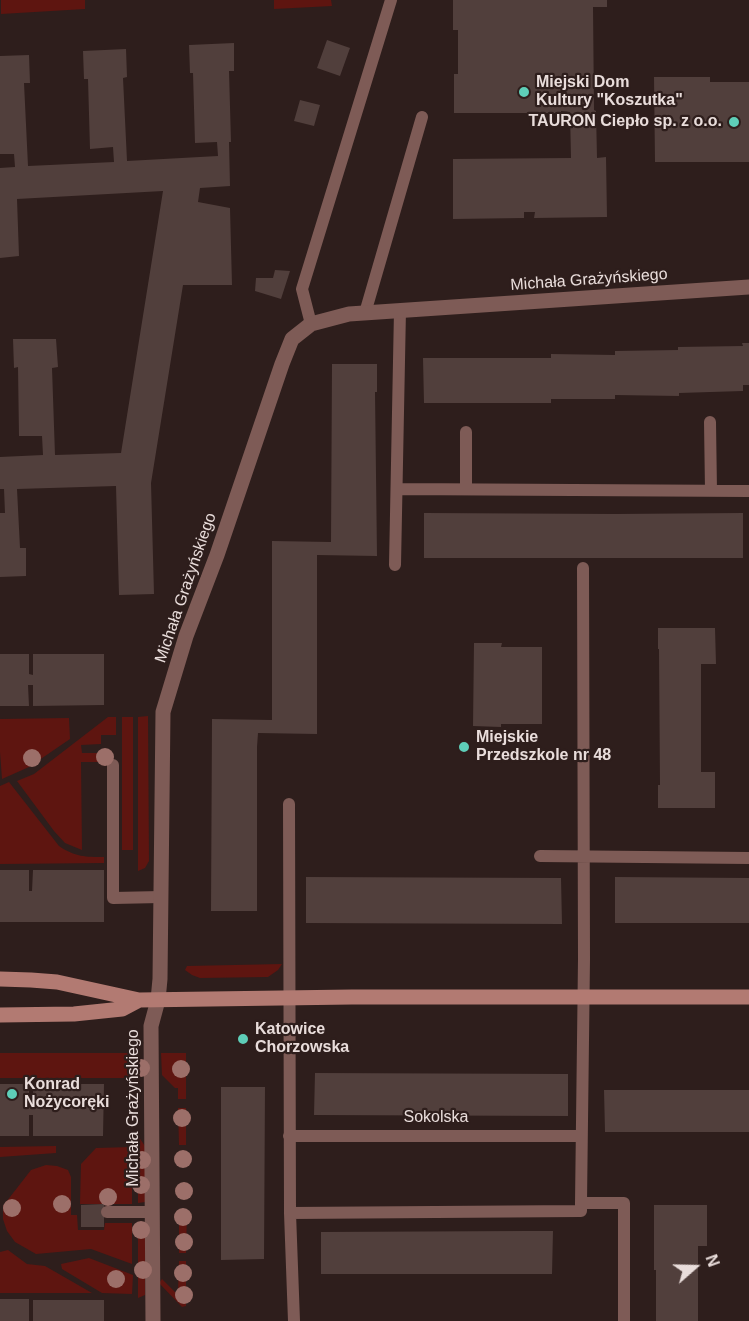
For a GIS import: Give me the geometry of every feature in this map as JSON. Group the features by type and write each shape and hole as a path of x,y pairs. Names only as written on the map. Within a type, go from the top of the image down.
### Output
{"street":[{"name":"Michała Grażyńskiego","path":"153,1321 151,1026 158,1000 160,970 163,712 186,636 217,555 292,339 310,324 349,314 749,287"},
{"path":"0,979 57,982 139,1000 352,997 749,997"},
{"path":"0,1014 74,1014 122,1009 139,1000"}],"lane":[{"path":"310,324 302,289 391,0"},
{"path":"365,313 422,117"},
{"path":"395,565 400,310"},
{"path":"710,422 711,491"},
{"path":"466,432 466,489"},
{"path":"397,489 749,490"},
{"path":"290,1213 581,1211 584,856 583,568"},
{"path":"113,765 113,898 161,897"},
{"path":"289,804 289,1136 294,1321"},
{"path":"540,856 749,858"},
{"name":"Sokolska","path":"289,1136 581,1136"},
{"path":"581,1203 624,1203 624,1321"},
{"path":"106,1212 152,1212"}],"shaded area":[{"path":"1,0 85,0 85,9 1,14"},
{"path":"274,0 331,0 332,6 274,9"},
{"path":"148,716 149,861 145,868 138,871 138,717"},
{"path":"108,717 116,717 116,735 101,735 101,744 81,745 82,753 110,753 110,762 81,762 82,850 65,843 17,781 34,774"},
{"path":"122,717 133,717 133,850 122,850"},
{"path":"69,718 70,739 29,767 2,779 0,719"},
{"path":"9,782 59,846 81,856 104,857 104,863 0,864 0,786"},
{"path":"282,964 268,977 200,978 185,970 187,966"},
{"path":"0,1053 132,1053 131,1078 0,1078"},
{"path":"161,1053 186,1053 186,1099 178,1099 178,1088 175,1088 162,1075"},
{"path":"178,1108 186,1108 186,1145 179,1145"},
{"path":"138,1136 145,1146 145,1202 138,1203"},
{"path":"56,1146 56,1153 0,1157 0,1147"},
{"path":"132,1147 132,1204 80,1204 81,1164 96,1148"},
{"path":"46,1165 68,1170 71,1177 71,1215 77,1215 78,1230 104,1230 105,1223 132,1223 132,1264 91,1249 36,1254 15,1242 7,1231 3,1219 3,1206 31,1170"},
{"path":"179,1211 187,1211 186,1253 179,1253"},
{"path":"138,1222 145,1222 145,1295 138,1298"},
{"path":"8,1250 27,1264 45,1266 92,1293 0,1293 0,1252"},
{"path":"89,1258 133,1275 132,1294 102,1293 62,1269 61,1264"},
{"path":"179,1261 186,1261 186,1306 182,1307 159,1283 162,1279 176,1293 178,1292"}],"building":[{"name":"Miejski Dom Kultury \"Koszutka\"","path":"453,0 607,0 607,7 593,7 597,158 606,157 607,217 534,218 535,212 524,212 524,218 453,219 453,159 571,158 570,112 454,113 454,74 458,74 458,30 453,30"},
{"path":"327,40 350,48 340,76 317,68"},
{"path":"234,43 234,71 229,71 230,186 200,188 198,202 230,208 232,285 183,285 151,483 154,594 119,595 116,486 17,489 20,548 26,548 26,576 0,577 0,513 5,513 4,489 0,489 0,457 43,455 42,436 19,436 18,367 14,368 13,339 56,339 58,367 52,368 55,455 121,453 163,191 17,199 19,256 0,258 0,168 15,167 14,154 0,154 0,56 29,55 30,83 24,83 28,166 114,162 113,147 90,149 88,79 84,79 83,51 126,49 127,77 123,78 127,161 218,156 217,142 195,143 193,73 190,73 189,45"},
{"path":"654,77 710,77 710,82 749,82 749,162 655,162"},
{"path":"300,100 320,105 314,126 294,121"},
{"path":"275,270 290,271 281,299 255,291 256,278 273,278"},
{"path":"742,343 749,343 749,385 743,385 743,391 679,393 679,396 615,395 615,399 551,399 551,403 424,403 423,358 551,358 551,354 615,355 615,351 743,346"},
{"path":"332,364 377,364 377,392 375,392 377,556 317,555 317,734 258,733 257,911 211,911 212,719 272,720 272,541 331,542"},
{"path":"424,513 743,513 743,558 424,558"},
{"path":"658,628 715,628 716,664 701,664 701,772 715,772 715,808 658,808 658,785 660,785"},
{"path":"474,643 502,643 501,647 542,647 542,724 501,724 501,727 473,726"},
{"path":"0,654 29,654 29,674 33,675 33,654 104,654 104,705 33,706 33,685 28,685 29,706 0,706"},
{"path":"0,870 29,870 29,891 32,891 33,870 104,870 104,922 0,922"},
{"path":"306,877 561,878 562,924 306,923"},
{"path":"615,877 749,878 749,923 615,923"},
{"path":"315,1073 568,1074 568,1116 314,1115"},
{"path":"0,1084 29,1084 29,1105 33,1105 33,1084 104,1084 103,1136 33,1136 33,1115 29,1115 29,1136 0,1136"},
{"path":"221,1087 265,1087 264,1259 221,1260"},
{"path":"604,1090 749,1090 749,1132 605,1132"},
{"path":"104,1204 104,1227 81,1227 81,1205"},
{"path":"654,1205 707,1205 707,1246 698,1246 698,1321 656,1321"},
{"path":"553,1231 552,1274 321,1274 321,1232"},
{"path":"0,1299 29,1299 29,1321 0,1321"},
{"path":"33,1300 104,1300 104,1321 33,1321"}],"place":[{"name":"Miejski Dom Kultury \"Koszutka\"","path":"524,92"},
{"name":"TAURON Ciepło sp. z o.o.","path":"734,122"},
{"name":"Miejskie Przedszkole nr 48","path":"464,747"},
{"name":"Katowice Chorzowska","path":"243,1039"},
{"name":"Konrad Nożycoręki","path":"12,1094"}]}
